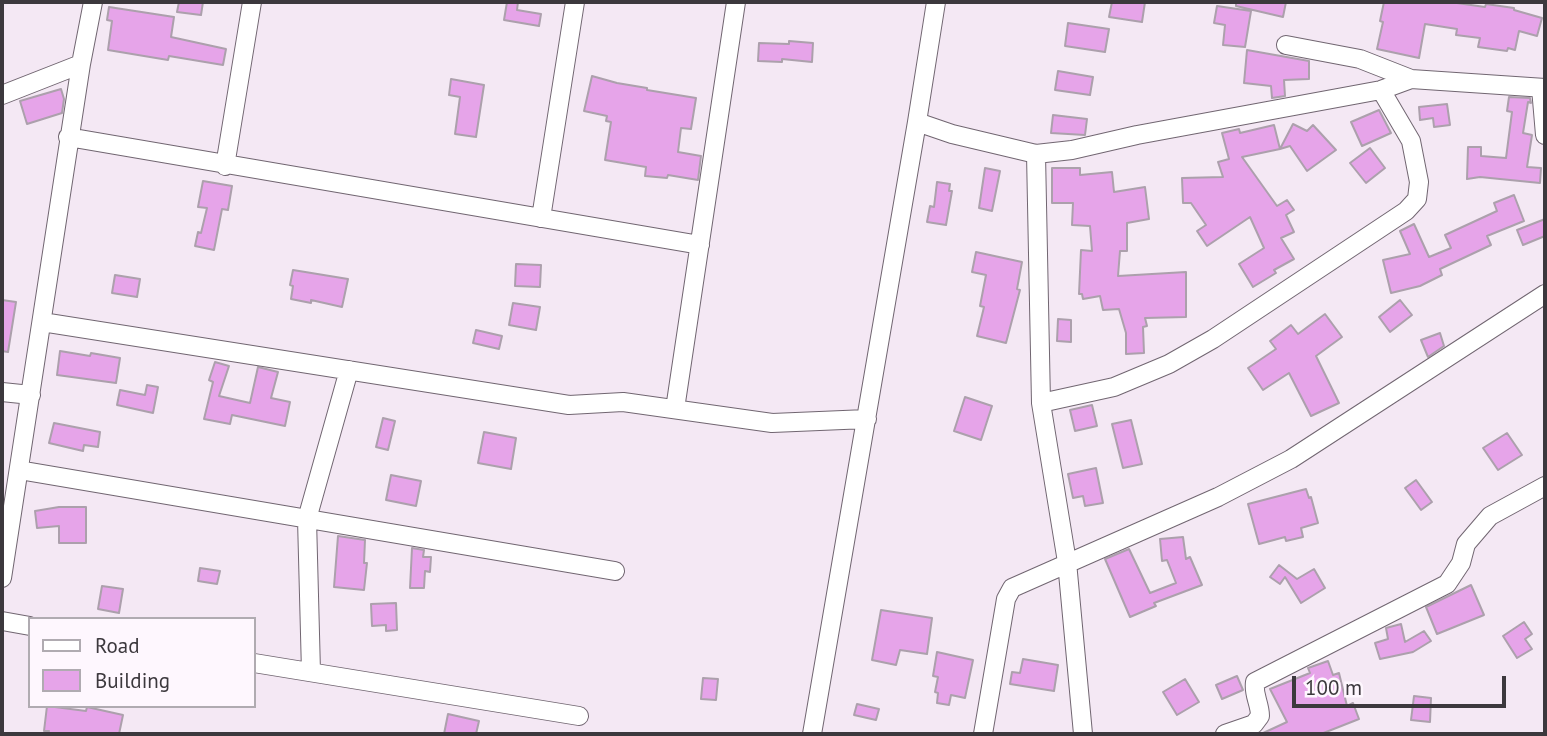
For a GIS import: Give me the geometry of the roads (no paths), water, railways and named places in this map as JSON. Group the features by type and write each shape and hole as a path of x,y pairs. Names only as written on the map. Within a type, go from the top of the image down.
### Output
{"street":[{"path":"2,578 68,138 93,2"},
{"path":"225,166 252,2"},
{"path":"541,218 575,2"},
{"path":"675,409 737,2"},
{"path":"812,734 936,2"},
{"path":"1286,45 1360,59 1411,79 1543,88 1545,135"},
{"path":"2,94 81,64"},
{"path":"917,122 962,137 1036,154 1072,150 1137,135 1381,90 1411,79"},
{"path":"1041,403 1114,387 1169,364 1213,339 1406,211 1418,199 1419,181 1411,141 1381,90"},
{"path":"68,138 700,244"},
{"path":"1036,154 1041,403 1067,562 1083,734"},
{"path":"983,734 1006,599 1012,588 1218,497 1291,458 1545,294"},
{"path":"42,322 569,405 623,402 772,423 867,419"},
{"path":"311,672 307,519 349,370"},
{"path":"2,392 31,395"},
{"path":"19,470 615,571"},
{"path":"1225,734 1254,724 1260,716 1260,706 1253,692 1255,682 1447,584 1461,564 1466,544 1490,516 1545,486"},
{"path":"2,621 28,626"},
{"path":"256,663 579,716"}]}
